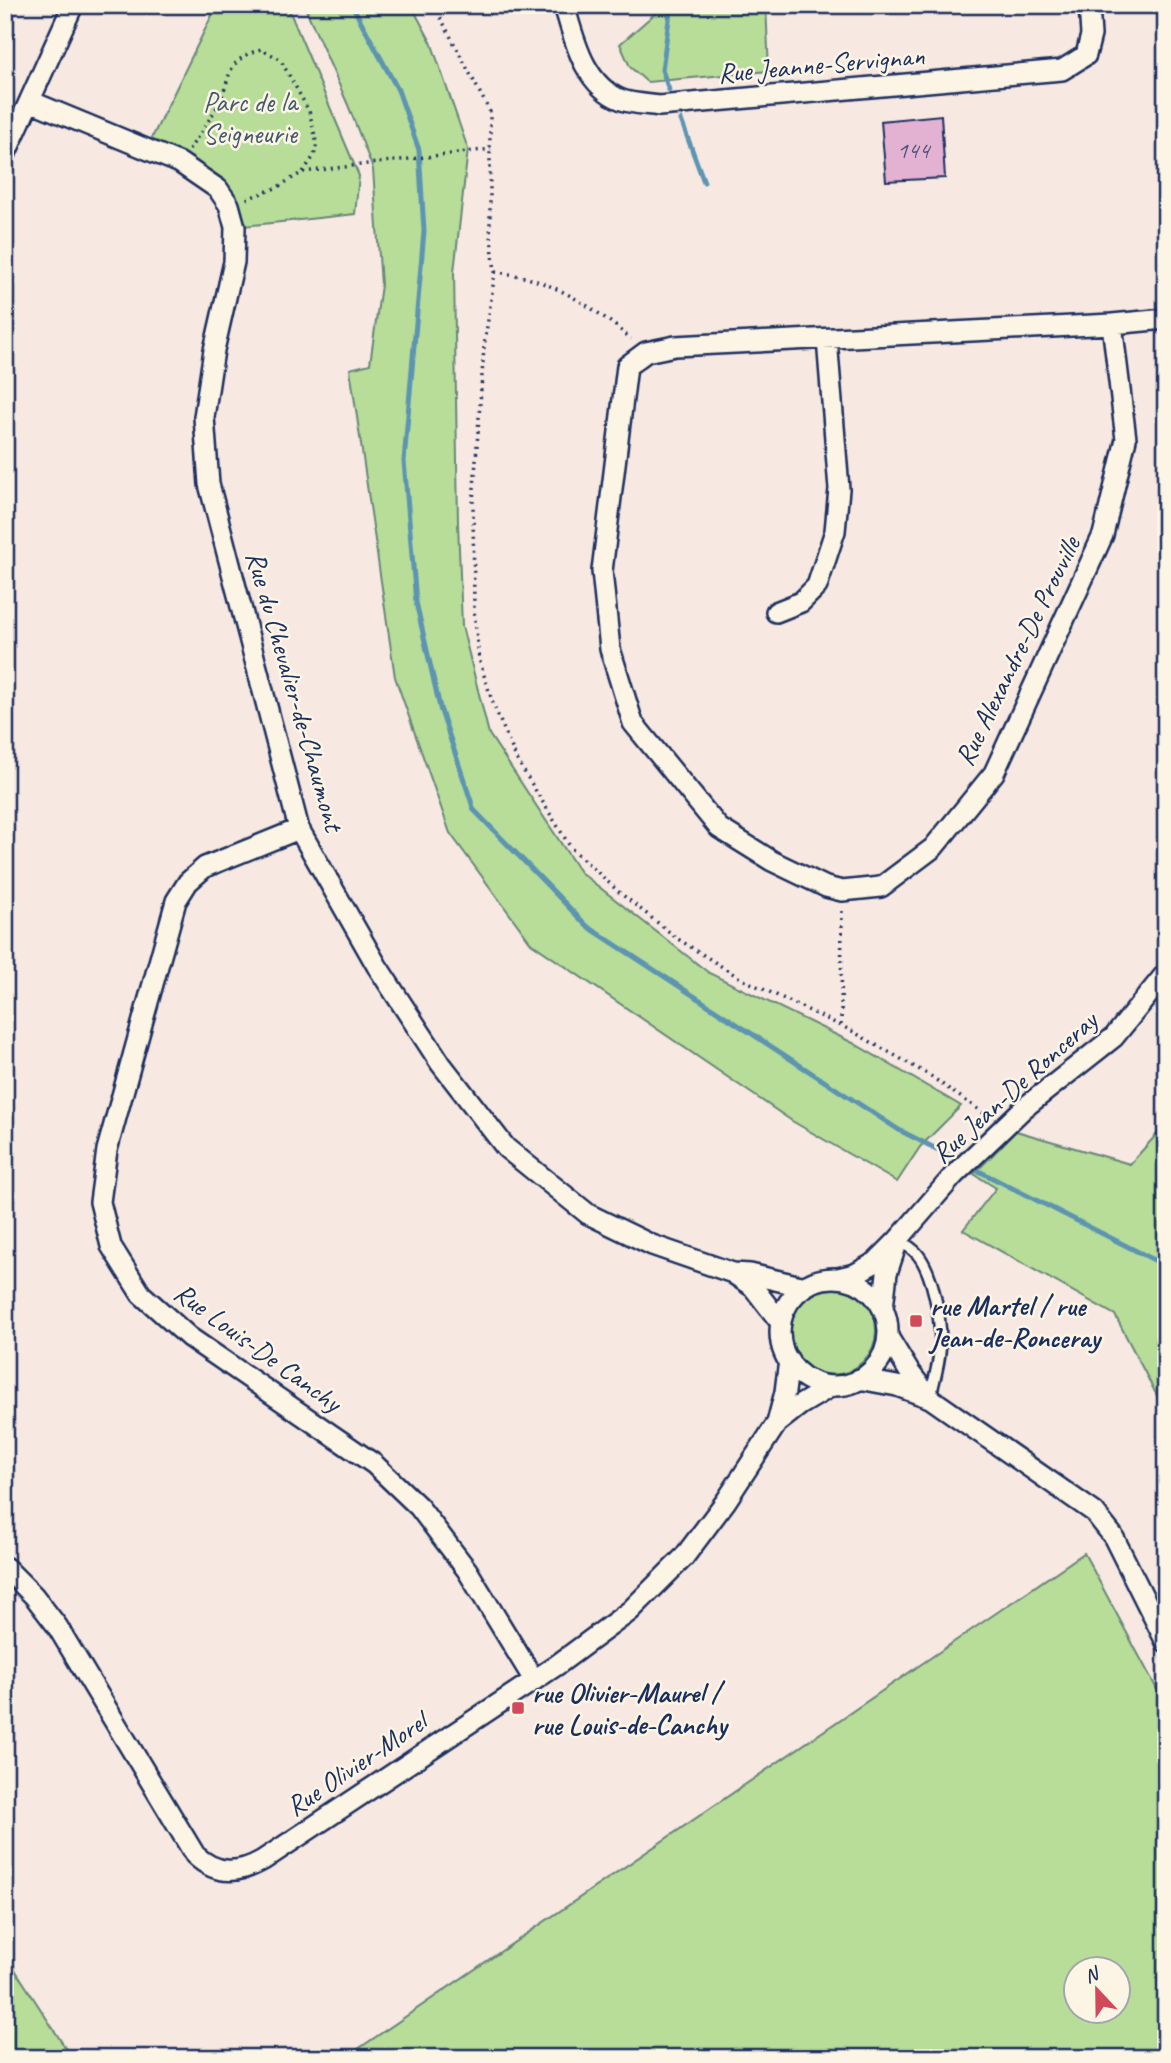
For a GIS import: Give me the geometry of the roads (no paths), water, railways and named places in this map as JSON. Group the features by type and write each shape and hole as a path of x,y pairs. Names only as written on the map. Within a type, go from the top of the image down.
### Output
{"street":[{"path":"5,155 73,5"},
{"name":"Rue Jeanne-Servignan","path":"564,5 578,52 596,82 621,100 660,106 1062,70 1086,55 1091,35 1089,5"},
{"name":"Rue du Chevalier-de-Chaumont","path":"30,101 180,163 218,189 229,205 235,227 234,262 214,350 204,417 209,484 299,829 377,966 441,1064 506,1148 588,1214 652,1245 733,1273 750,1274 805,1287"},
{"path":"776,612 800,602 817,586 835,531 839,489 827,338 1166,319"},
{"name":"Rue Alexandre-De Prouville","path":"827,338 675,346 646,352 626,366 602,571 610,649 633,723 719,828 772,861 826,887 842,891 881,887 933,848 994,773 1104,536 1126,439 1112,324"},
{"name":"Rue Louis-De Canchy","path":"299,829 205,867 188,882 176,901 107,1150 100,1202 111,1246 141,1294 189,1337 373,1464 419,1507 467,1570 534,1680"},
{"name":"Rue Jean-De Ronceray","path":"838,1278 867,1269 897,1241 954,1175 1024,1108 1114,1037 1166,973"},
{"name":"Rue Jean-De Ronceray","path":"883,1308 887,1273 897,1241"},
{"name":"Rue du Chevalier-de-Chaumont","path":"733,1273 753,1287 781,1323"},
{"path":"838,1278 855,1281 869,1290 883,1308 888,1336 879,1362 859,1379 845,1385 832,1386 806,1378 789,1360 783,1349 781,1323 789,1303 805,1287 816,1281 838,1278"},
{"path":"888,1336 910,1373 930,1398"},
{"name":"Rue Olivier-Morel","path":"777,1423 789,1360"},
{"path":"859,1379 897,1386 930,1398 1083,1503 1102,1520 1113,1536 1166,1642"},
{"name":"Rue Olivier-Morel","path":"5,1567 34,1596 57,1626 195,1855 203,1863 223,1870 237,1871 263,1860 593,1641 630,1611 684,1557 719,1511 777,1423 832,1386"}],"lane":[{"path":"897,1241 914,1249 923,1261 936,1304 941,1336 930,1398"}],"waterway":[{"path":"352,5 398,90 419,150 424,231 404,461 416,602 440,708 474,810 587,926 899,1130 960,1161"},
{"path":"669,90 662,70 671,5"},
{"path":"681,120 704,182"},
{"path":"969,1166 1166,1266"}],"place":[{"name":"rue Martel / rue Jean-de-Ronceray","path":"916,1321"},
{"name":"rue Olivier-Maurel / rue Louis-de-Canchy","path":"518,1708"}],"park label":[{"name":"Parc de la Seigneurie","path":"250,117"}]}
